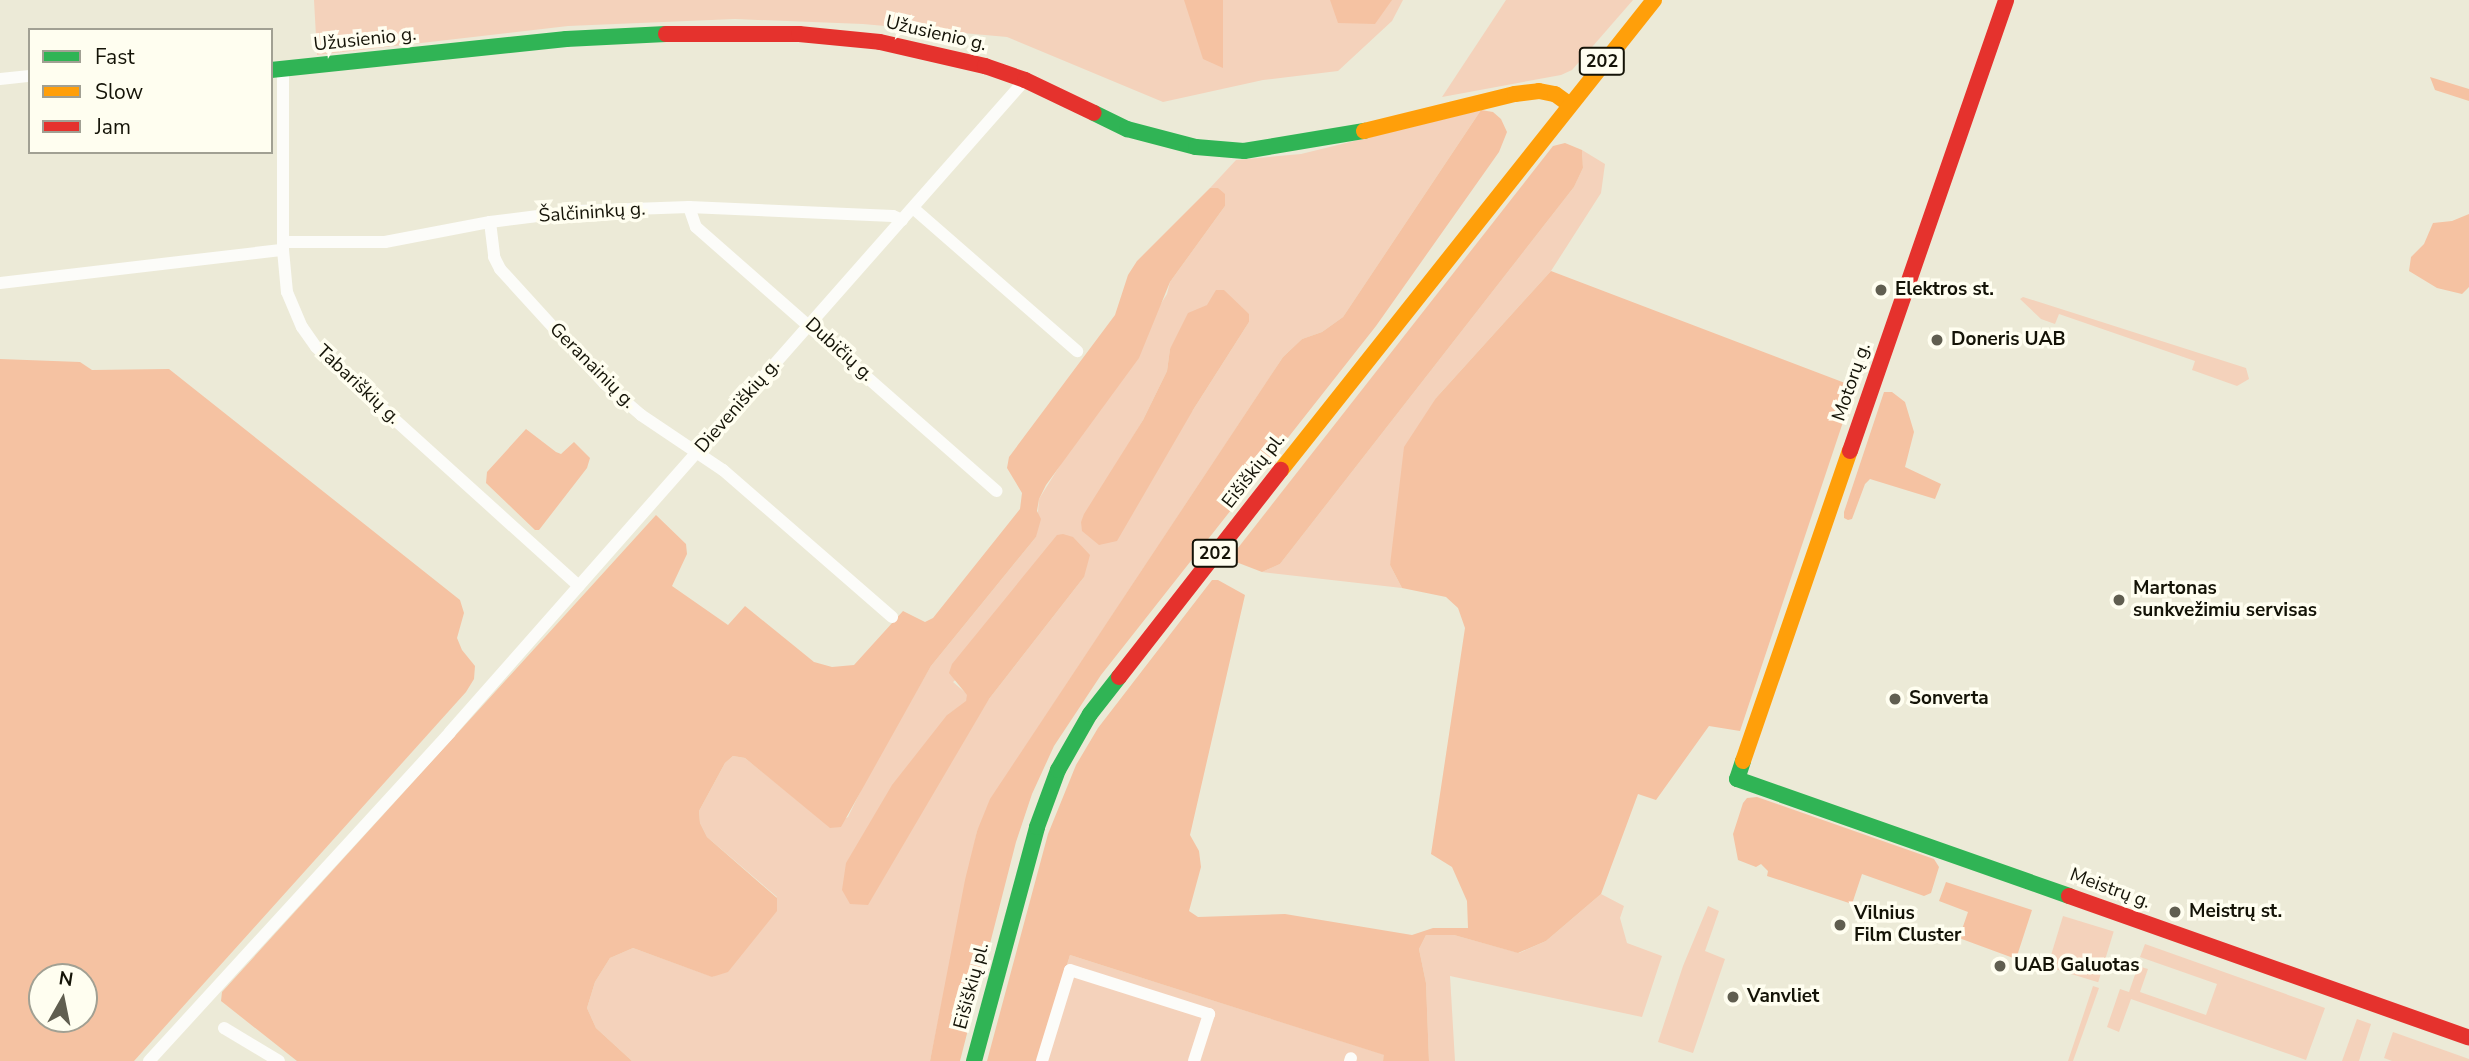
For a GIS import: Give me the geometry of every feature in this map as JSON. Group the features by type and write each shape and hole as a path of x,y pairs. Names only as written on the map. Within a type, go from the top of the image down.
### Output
{"street":[{"name":"Eišiškių pl.","path":"974,1061 1037,827 1058,770 1090,714 1569,104 1654,0"},
{"name":"Motorų g.","path":"1737,779 2006,0"},
{"name":"Užusienio g.","path":"277,70 566,39 708,32 799,34 880,42 954,58 1025,80 1083,109 1147,135 1196,147 1244,151 1339,136 1515,94 1547,93 1569,104"},
{"name":"Tabariškių g.","path":"277,70 284,246 288,292 294,312 316,347 579,586"},
{"path":"0,79 28,76"},
{"name":"Dieveniškių g.","path":"149,1061 450,732 1025,80"},
{"name":"Šalčininkų g.","path":"0,283 284,246 385,242 490,222 577,211 689,207 893,216 902,220"},
{"name":"Dubičių g.","path":"689,207 696,227 810,324 996,491"},
{"path":"913,208 1077,351"},
{"name":"Geranainių g.","path":"490,222 494,257 500,269 605,384 641,415 723,470 892,617"},
{"name":"Meistrų g.","path":"1737,779 2469,1038"},
{"path":"1042,1061 1070,970 1209,1014 1194,1061"},
{"path":"225,1027 279,1061"}],"shaded area":[{"path":"314,0 1403,0 1392,21 1338,71 1263,80 1163,102 1007,37 863,24 735,19 568,26 317,55"},
{"path":"1184,0 1223,0 1223,68 1203,59"},
{"path":"1330,0 1392,0 1375,24 1338,23"},
{"path":"1506,0 1633,0 1572,70 1561,75 1442,97"},
{"path":"2430,77 2469,89 2469,101 2435,90"},
{"path":"1481,110 1343,317 1322,332 1302,339 1283,357 1019,756 977,831 930,1061 632,1061 596,1028 587,1008 595,982 610,958 633,948 713,977 777,897 707,837 700,823 699,811 725,763 733,756 745,758 830,827 848,817 870,772 931,666 1036,537 1039,499 1167,294 1170,282 1225,206 1218,188 1210,188 1236,160 1301,154","holes":["1207,305 1249,322 1193,410 1081,522 1143,420 1167,371 1170,349","1084,577 989,699 947,715 966,702 968,695 953,682"]},
{"path":"1481,110 1493,112 1501,119 1507,132 1499,152 1376,326 1101,675 1054,746 1032,794 1016,842 960,1061 930,1061 965,880 977,831 990,799 1283,357 1302,339 1322,332 1343,317"},
{"path":"1565,143 1582,150 1583,168 1574,187 1280,564 1262,572 1236,562 1234,553 1553,146"},
{"path":"1582,150 1605,164 1601,193 1551,271 1436,398 1390,565 1402,588 1262,572 1280,564 1574,187 1583,168"},
{"path":"1210,188 1218,188 1225,194 1225,206 1170,282 1139,358 1046,485 1039,499 1037,511 1041,519 1036,537 931,666 841,827 830,828 745,758 733,756 725,763 699,811 700,823 707,837 777,898 777,911 728,972 712,977 633,948 610,958 595,982 587,1008 596,1028 632,1061 297,1061 221,1001 222,992 656,515 686,544 687,554 672,586 728,625 745,606 814,662 832,667 854,665 903,611 925,622 933,618 1020,509 1022,493 1007,468 1009,457 1115,315 1128,275 1137,261"},
{"path":"2469,214 2469,287 2462,294 2437,288 2409,271 2411,257 2424,244 2433,223 2452,221"},
{"path":"1551,271 1845,383 1852,395 1740,731 1709,726 1656,800 1638,794 1601,894 1546,941 1518,953 1454,935 1426,935 1419,949 1426,983 1429,1061 1383,1061 1384,1055 1070,955 1037,1061 987,1061 1048,834 1076,765 1098,728 1212,580 1218,580 1245,595 1190,835 1199,851 1201,867 1189,911 1198,917 1285,914 1412,935 1433,928 1468,928 1467,901 1452,867 1431,854 1465,628 1458,608 1446,597 1402,588 1390,565 1404,447 1436,398"},
{"path":"1216,290 1224,290 1249,314 1249,322 1193,410 1117,541 1099,545 1082,531 1084,514 1143,420 1167,371 1170,349 1188,313 1207,305"},
{"path":"2023,297 2246,368 2249,379 2237,386 2192,370 2195,361 2059,314 2055,324 2041,319 2020,299"},
{"path":"0,359 80,362 92,370 169,369 460,600 464,613 457,638 462,650 475,666 474,679 466,692 134,1061 0,1061"},
{"path":"1884,392 1892,392 1905,402 1914,432 1905,467 1941,484 1935,499 1870,479 1865,484 1852,519 1848,520 1844,518 1844,512"},
{"path":"526,429 556,452 561,454 574,442 590,458 587,468 539,530 535,530 486,483 487,472"},
{"path":"1057,535 1073,537 1090,555 1084,577 989,699 868,905 850,904 842,890 846,863 892,785 947,715 966,701 967,695 949,673 952,664"},
{"path":"1757,797 1934,859 1939,867 1931,893 1924,896 1862,874 1852,904 1767,876 1768,871 1761,864 1756,867 1738,860 1733,834 1743,803 1747,798"},
{"path":"1946,882 2032,910 2016,959 1959,938 1968,912 1939,901"},
{"path":"1601,894 1624,906 1620,918 1627,943 1662,956 1642,1017 1450,976 1455,1061 1429,1061 1426,983 1419,949 1426,935 1454,935 1519,953 1546,941"},
{"path":"1708,906 1719,911 1705,951 1725,959 1693,1053 1658,1042 1683,966"},
{"path":"2063,916 2114,931 2098,982 2048,967"},
{"path":"2145,944 2325,1008 2306,1060 2131,999 2119,1032 2107,1027 2120,989 2129,992 2138,966 2148,969 2140,992 2206,1015 2217,984 2140,957"},
{"path":"1070,955 1385,1055 1383,1061 1037,1061"},
{"path":"2093,986 2099,988 2073,1061 2068,1061"},
{"path":"2357,1019 2371,1024 2359,1061 2342,1061"},
{"path":"2393,1032 2469,1061 2392,1061 2384,1058"}],"traffic: fast":[{"path":"273,70 566,39 666,34"},
{"path":"1094,113 1127,129 1196,147 1244,151 1364,131"},
{"path":"974,1061 1037,827 1058,770 1090,714 1119,677"},
{"path":"1743,761 1737,779 2069,896"}],"traffic: slow":[{"path":"1281,470 1654,0"},
{"path":"1364,131 1515,94 1539,91 1555,94 1569,104"},
{"path":"1743,761 1850,451"}],"traffic: jam":[{"path":"1850,451 2006,0"},
{"path":"666,34 799,34 880,42 985,66 1025,80 1094,113"},
{"path":"1119,677 1281,470"},
{"path":"2069,896 2469,1038"}],"place":[{"name":"Elektros st.","path":"1881,290"},
{"name":"Doneris UAB","path":"1937,340"},
{"name":"Martonas sunkvežimiu servisas","path":"2119,600"},
{"name":"Sonverta","path":"1895,699"},
{"name":"Meistrų st.","path":"2175,912"},
{"name":"Vilnius Film Cluster","path":"1840,925"},
{"name":"UAB Galuotas","path":"2000,966"},
{"name":"Vanvliet","path":"1733,997"}]}
